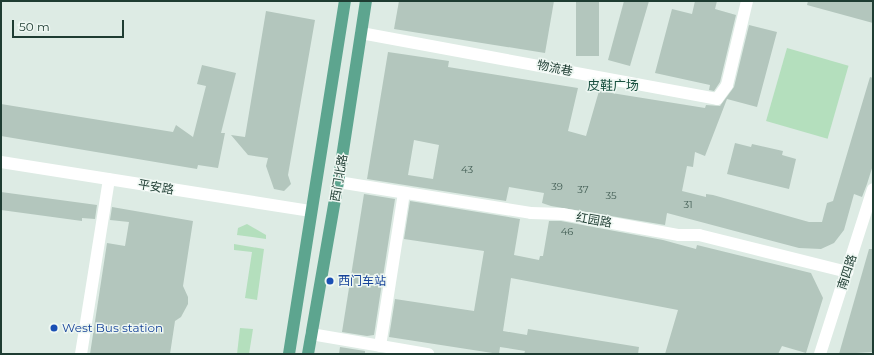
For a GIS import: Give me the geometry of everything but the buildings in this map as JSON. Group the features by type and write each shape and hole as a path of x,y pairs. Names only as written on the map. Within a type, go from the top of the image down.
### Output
{"main road":[{"name":"西门北路","path":"288,354 345,1"},
{"name":"西门北路","path":"308,354 338,182 366,1"}],"street":[{"name":"物流巷","path":"361,32 717,103 727,85 747,1"},
{"name":"平安路","path":"1,162 311,211"},
{"path":"81,354 109,179"},
{"name":"红园路","path":"338,182 531,213 562,214 679,235 699,235 847,272"},
{"name":"南四路","path":"820,354 873,189"},
{"path":"380,346 404,193"},
{"path":"311,334 428,354"}],"green space":[{"path":"787,48 849,66 828,139 766,121"},
{"path":"247,224 266,235 266,239 237,235 238,228"},
{"path":"234,244 264,249 257,300 245,298 252,252 234,250"},
{"path":"240,328 253,329 249,354 237,354"}],"place":[{"name":"西门车站","path":"330,281"},
{"name":"West Bus station","path":"54,328"}],"district":[{"name":"皮鞋广场","path":"613,85"}]}
